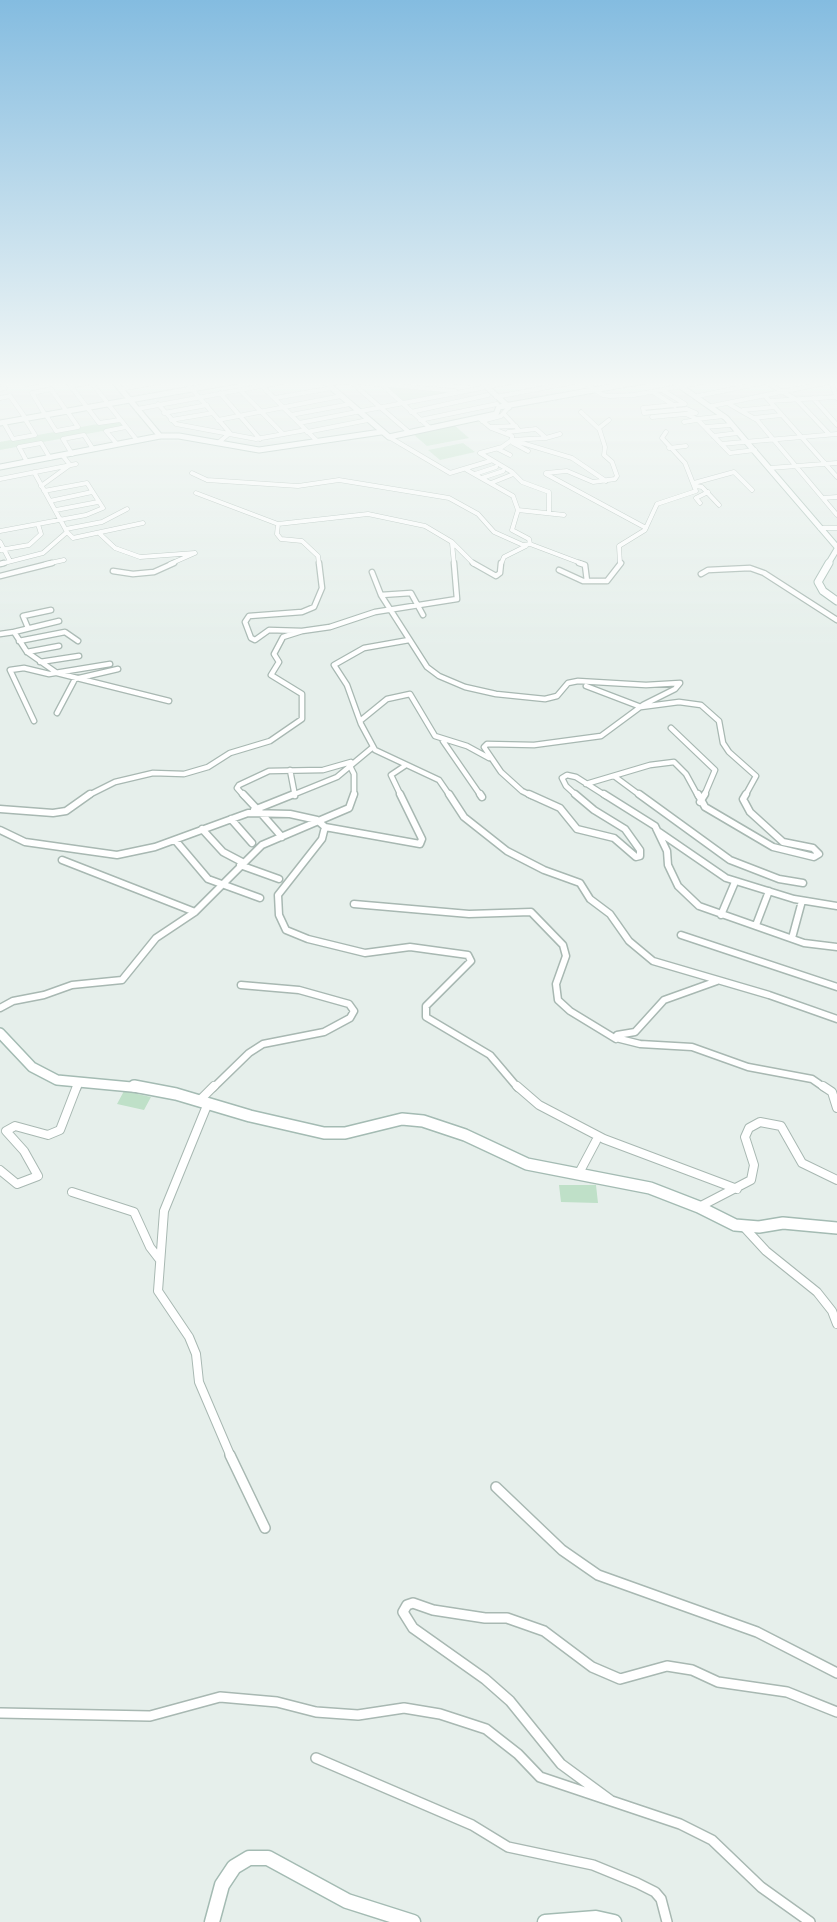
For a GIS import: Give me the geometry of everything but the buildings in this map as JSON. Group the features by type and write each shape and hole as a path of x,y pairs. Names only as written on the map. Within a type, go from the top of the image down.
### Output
{"street":[{"path":"0,479 41,471"},
{"path":"41,486 62,471"},
{"path":"447,471 453,474 465,471"},
{"path":"468,471 513,496 518,510 512,530 529,539 529,545"},
{"path":"475,474 485,471"},
{"path":"482,478 503,471"},
{"path":"509,471 522,483 549,492 549,513"},
{"path":"615,471 617,476 606,481 591,482 567,471 546,473 646,528"},
{"path":"591,471 606,481"},
{"path":"559,570 587,581 607,580 621,562 620,546 646,528 657,504 696,491 686,471"},
{"path":"772,471 837,548 818,582 823,591 837,601"},
{"path":"799,471 837,515"},
{"path":"34,472 67,531 77,538 143,522"},
{"path":"695,485 734,472 738,473 752,490"},
{"path":"192,473 207,480 298,486 339,480 449,498 473,510 494,532 585,565 587,581"},
{"path":"491,483 511,475"},
{"path":"0,531 61,520 103,508 86,483 44,491"},
{"path":"695,485 708,492 719,505"},
{"path":"50,501 92,492"},
{"path":"700,503 696,498 708,492"},
{"path":"196,493 278,524 368,514 426,525 452,542 478,568 496,576 500,573 504,557 529,545"},
{"path":"823,498 837,497"},
{"path":"56,510 98,502"},
{"path":"0,564 47,551 67,531 102,522 127,509"},
{"path":"518,510 564,515"},
{"path":"2,550 23,546 34,541 41,534 38,524"},
{"path":"278,524 276,526 281,539 302,541 317,553 322,588 314,607 309,610 254,615 249,616 245,622 255,640 269,630 302,631"},
{"path":"820,528 837,528"},
{"path":"100,534 115,548 140,557 155,558 195,553 154,572 133,574 113,571"},
{"path":"0,542 2,550 10,561"},
{"path":"0,809 53,813 66,811 84,797 115,782 153,773 194,772 208,767 230,753 261,746 296,726 304,713 302,694 271,675 279,662 274,654 283,637 302,631 330,627 375,612 457,599 452,542"},
{"path":"0,576 64,560"},
{"path":"701,574 708,570 750,568 771,577 798,597 837,620"},
{"path":"372,572 381,595 435,673 481,692 545,699 560,695 568,683 578,681 646,685 680,683 601,736 534,745 487,744 484,747 490,758 501,772 522,791 560,808 577,829 614,838 636,857 640,856 640,850 625,829 594,810 562,780 564,776 572,775 632,810 719,875 735,882 802,901 837,906"},
{"path":"381,595 410,592 423,615"},
{"path":"28,628 23,616 51,610"},
{"path":"0,634 59,621"},
{"path":"14,632 27,652 57,673 170,701"},
{"path":"19,641 65,632 78,641"},
{"path":"410,640 364,648 335,663 356,704 360,721 373,747 439,780 464,817 507,851 544,870 580,883 590,899 610,914 626,937 650,959 717,981 769,994 837,1019"},
{"path":"27,652 59,646"},
{"path":"39,662 79,656"},
{"path":"34,721 22,702 10,670 24,668 43,673 57,673 111,663"},
{"path":"57,713 75,679 118,669"},
{"path":"586,687 641,707 679,702 701,705 719,722 723,743 729,752 756,776 743,799 750,812 783,842 813,848 819,854 814,856 793,853 765,843 700,802 686,774 674,762 665,761 586,784"},
{"path":"360,721 387,699 408,694 435,736 449,747 458,765 482,797"},
{"path":"670,728 715,770 709,789 700,802"},
{"path":"441,740 467,746 490,758"},
{"path":"0,830 25,842 74,848 100,855 136,853 295,796 337,777 373,747"},
{"path":"282,837 237,788 239,784 263,772 323,770 351,764"},
{"path":"0,1008 13,1001 44,995 72,985 119,982 156,938 195,912 220,884 262,845 311,826 317,820 344,811 352,804 354,774 351,764"},
{"path":"259,810 317,820 325,827 420,844 422,839 391,775 406,765"},
{"path":"290,771 295,796"},
{"path":"614,776 730,860 779,879 803,883"},
{"path":"231,819 252,843"},
{"path":"325,827 322,838 278,895 279,915 286,930 308,939 365,952 410,947 468,955 471,961 426,1006 424,1011 426,1017 490,1055 518,1088 539,1105 604,1138 737,1189"},
{"path":"202,829 223,852 241,864 279,879"},
{"path":"659,831 667,851 668,866 681,890 693,902 721,915 810,944 837,947"},
{"path":"175,840 204,876 260,898"},
{"path":"62,860 195,912"},
{"path":"721,915 735,882"},
{"path":"756,925 769,891"},
{"path":"792,938 802,901"},
{"path":"354,904 469,914 523,911 537,916 563,945 566,956 556,984 558,1000 570,1011 616,1039 692,1047 754,1068 807,1077 830,1089 837,1108"},
{"path":"681,935 837,987"},
{"path":"616,1039 617,1035 636,1032 664,1000 717,981"},
{"path":"241,985 298,990 349,1004 354,1011 350,1018 324,1032 262,1044 249,1053 204,1102 164,1211 159,1295 189,1337 196,1354 199,1382 215,1424 265,1528"},
{"path":"0,1033 16,1052 44,1076 79,1082 133,1086 324,1133 345,1133 402,1119 423,1121 465,1135 527,1164 650,1188 699,1207 735,1225 783,1223 837,1228"},
{"path":"0,1170 17,1184 38,1176 24,1151 6,1131 15,1126 48,1135 54,1133 64,1124 79,1082"},
{"path":"699,1207 737,1189 753,1175 754,1165 745,1137 749,1128 760,1122 781,1126 802,1163 837,1180"},
{"path":"579,1173 596,1141"},
{"path":"72,1192 134,1212 150,1247 160,1260"},
{"path":"743,1226 766,1251 817,1292 832,1311 837,1324"},
{"path":"496,1487 562,1550 598,1575 757,1632 837,1673"},
{"path":"610,1800 604,1792 561,1764 510,1701 485,1679 413,1628 403,1612 407,1605 413,1603 433,1610 484,1618 507,1618 544,1631 592,1667 620,1679 667,1666 692,1670 718,1682 787,1692 837,1712"},
{"path":"0,1713 43,1716 150,1716 220,1697 252,1698 316,1712 358,1715 404,1708 440,1714 486,1729 518,1754 540,1777 680,1824 712,1840 735,1859 761,1887 810,1922"},
{"path":"316,1758 472,1825 508,1847 593,1865 638,1883 655,1892 661,1899 667,1922"},
{"path":"212,1922 222,1885 234,1867 249,1858 268,1858 347,1901 413,1922"},
{"path":"546,1922 596,1918 614,1922"}],"green space":[{"path":"124,1091 151,1097 144,1110 117,1104"},
{"path":"559,1185 596,1185 598,1203 561,1202"}]}
